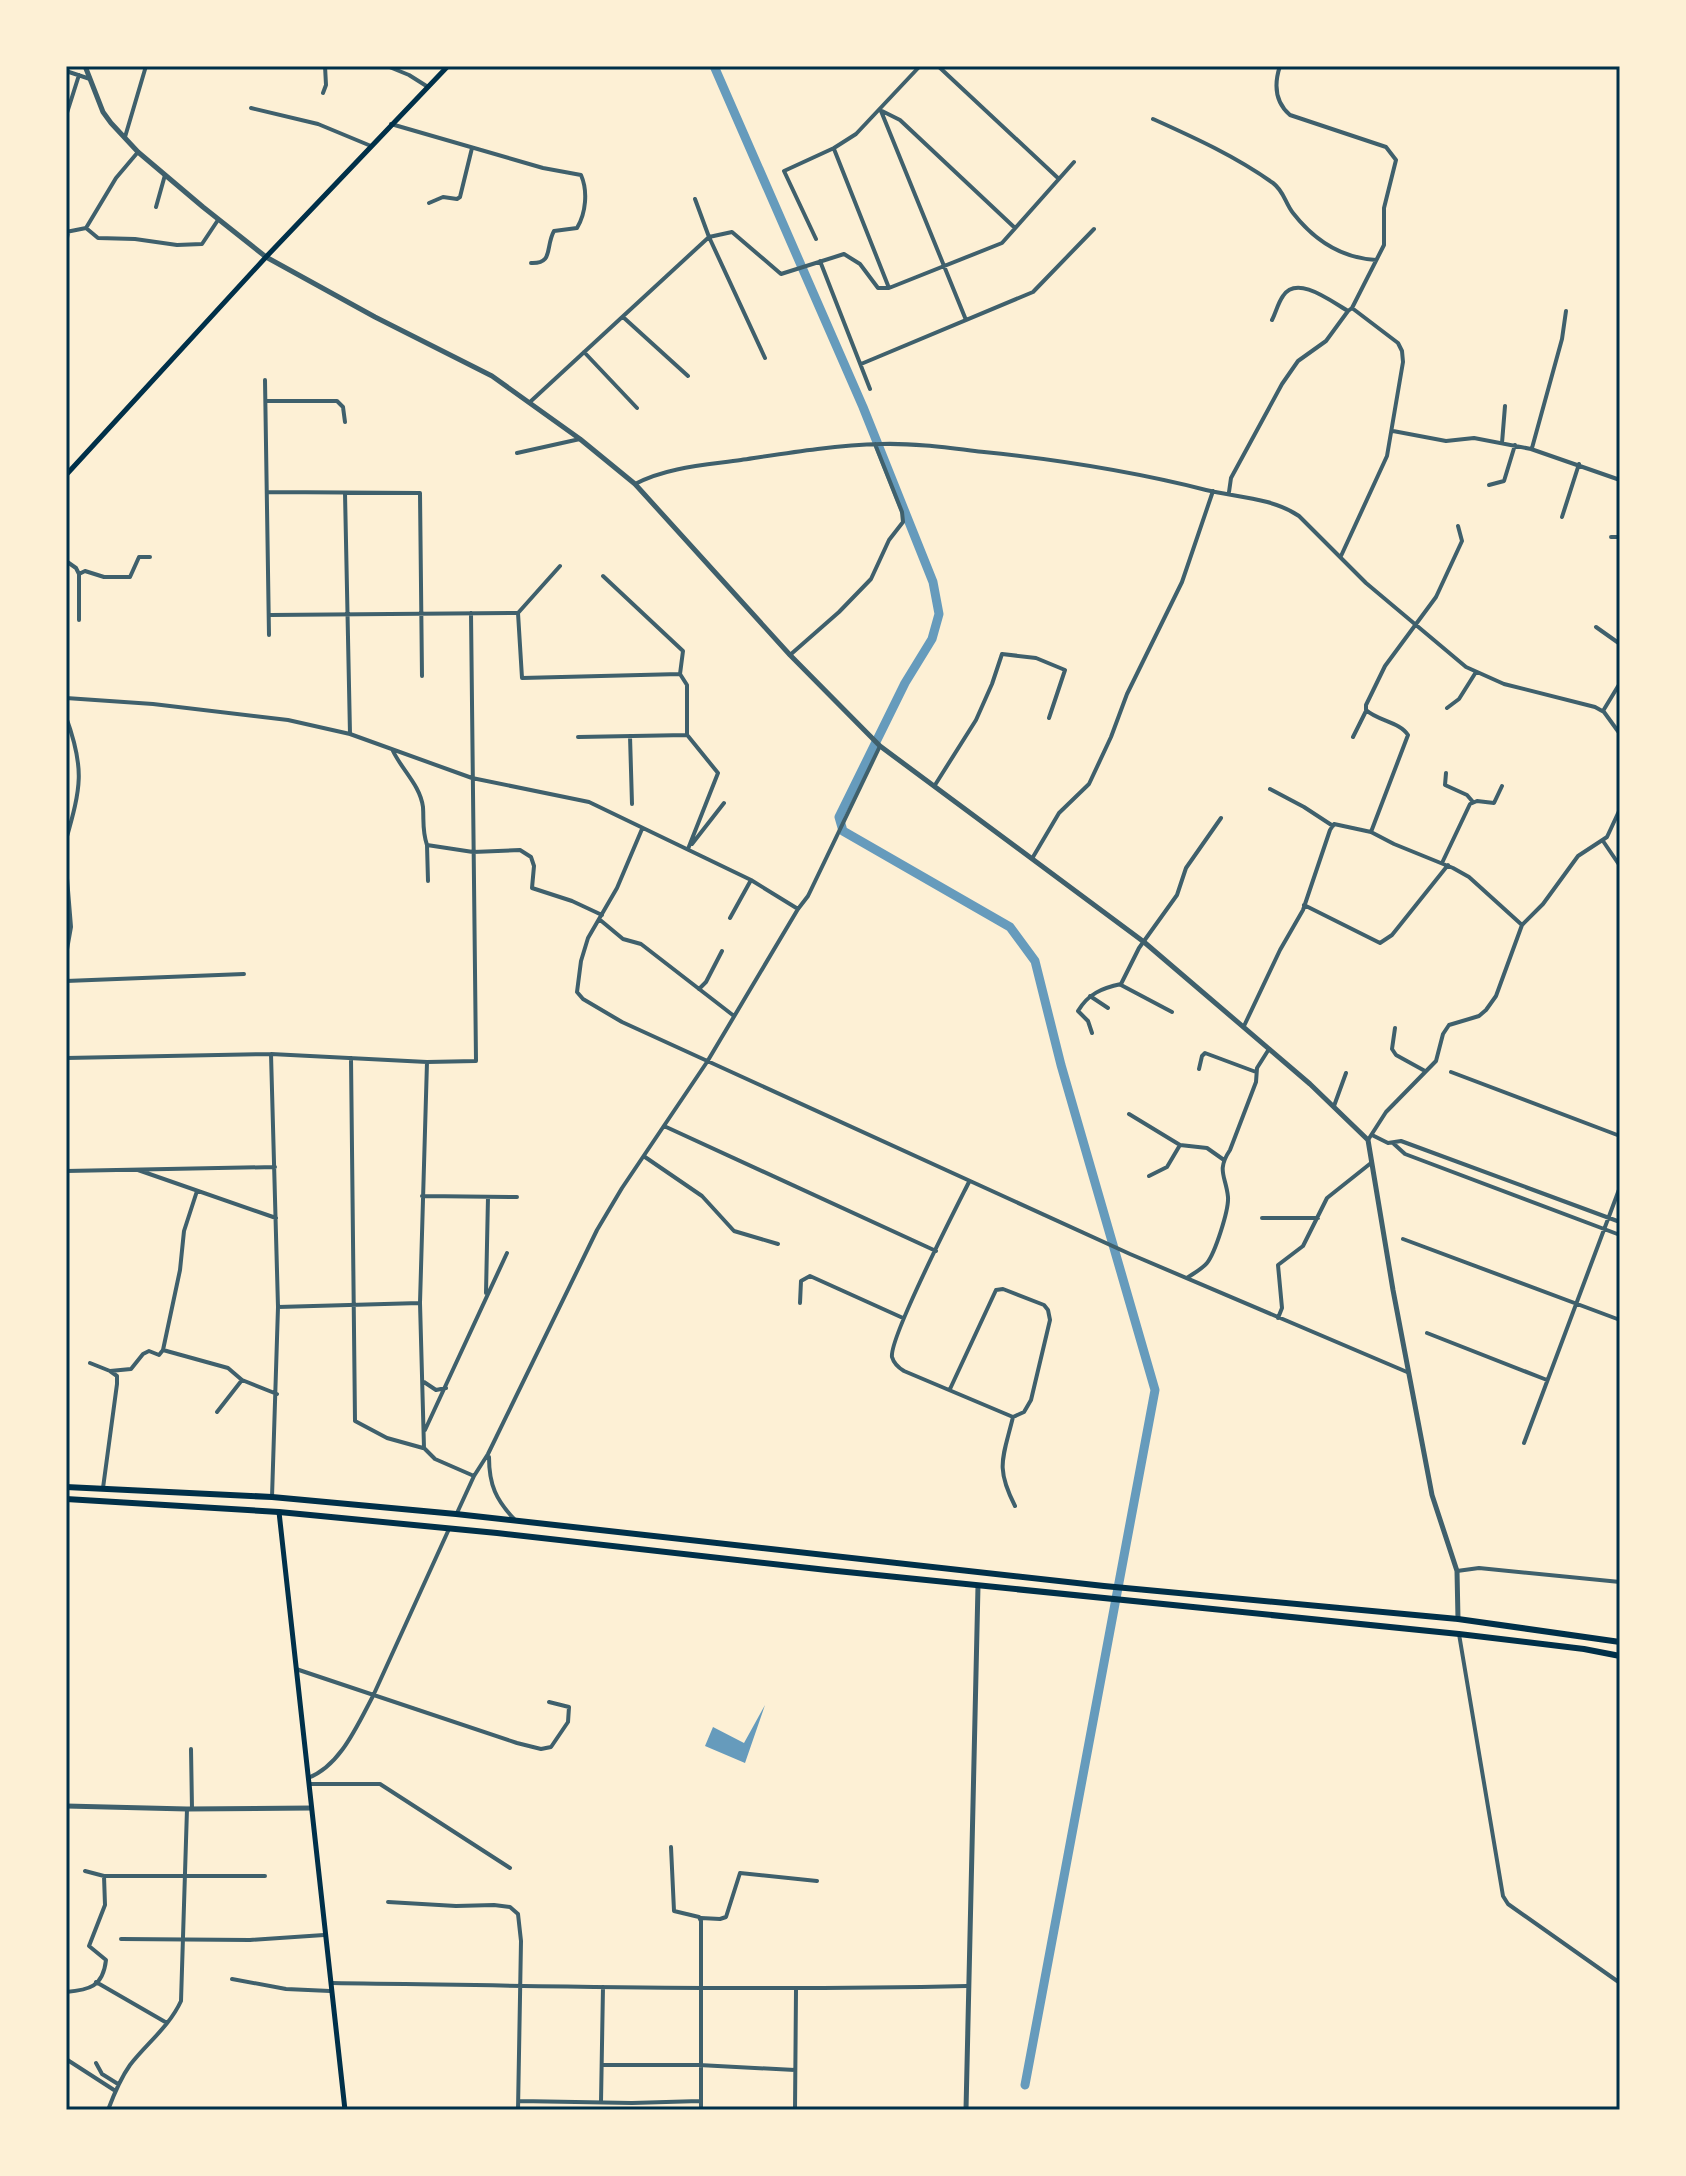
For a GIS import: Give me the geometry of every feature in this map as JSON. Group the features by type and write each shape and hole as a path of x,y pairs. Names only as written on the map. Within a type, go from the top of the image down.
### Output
{"highway":[{"path":"66,1487 272,1497 456,1514 1104,1586 1458,1619 1620,1642"},
{"path":"272,1497 279,1512"},
{"path":"66,1499 279,1512 449,1529 1459,1634 1620,1656"},
{"path":"690,1554 692,1539"},
{"path":"1458,1619 1459,1634"}],"main road":[{"path":"66,475 266,257 448,66"},
{"path":"279,1512 345,2110"}],"street":[{"path":"85,66 103,112 138,152 165,175 266,257 492,376 580,439 635,484 790,655 879,746 1144,942 1370,1138 1394,1144 1405,1154 1620,1235"},
{"path":"125,137 146,66"},
{"path":"323,93 326,85 325,66"},
{"path":"387,66 428,87"},
{"path":"816,239 784,171 856,134 920,66"},
{"path":"938,66 1059,179"},
{"path":"1229,492 1231,478 1282,384 1298,361 1326,341 1350,309 1384,245 1384,208 1394,174 1395,155 1386,147 1290,115 1282,108 1277,93 1280,66"},
{"path":"66,71 90,79"},
{"path":"66,116 79,75"},
{"path":"251,108 318,124 372,146"},
{"path":"880,110 900,120 1015,228"},
{"path":"880,110 966,320"},
{"path":"1153,119 1227,153 1276,185 1295,216 1332,249 1354,258 1376,260"},
{"path":"391,124 583,178 586,202 581,222 577,228 554,231 546,260 531,263"},
{"path":"429,203 443,197 460,197 472,148"},
{"path":"834,148 889,288"},
{"path":"66,244 67,232 86,228 116,178 138,152"},
{"path":"530,402 709,237 732,232 781,274 844,254 860,264 878,288 889,288 1002,243 1074,162"},
{"path":"156,207 165,175"},
{"path":"695,199 709,237 765,358"},
{"path":"86,228 98,238 177,245 202,244 218,219"},
{"path":"861,364 1033,292 1094,229"},
{"path":"820,261 870,389"},
{"path":"1272,320 1284,293 1294,288 1313,291 1382,329 1398,343 1402,351 1393,431 1380,473 1341,556"},
{"path":"1531,449 1562,339 1566,311"},
{"path":"623,317 688,376"},
{"path":"584,352 637,408"},
{"path":"265,380 269,635"},
{"path":"266,401 337,401 343,407 345,422"},
{"path":"1502,443 1505,406"},
{"path":"1393,431 1446,441 1474,438 1515,445 1620,480"},
{"path":"517,453 580,439"},
{"path":"635,484 652,475 716,464 878,444 919,444 1126,470 1229,492 1289,509 1366,583 1466,667 1504,684 1595,707 1603,711 1620,734"},
{"path":"790,655 871,579 889,540 903,522 878,444"},
{"path":"1489,485 1504,481 1515,445"},
{"path":"1562,517 1579,464"},
{"path":"1033,857 1059,813 1089,784 1127,694 1182,582 1213,491"},
{"path":"267,492 420,493 422,676"},
{"path":"345,492 350,734"},
{"path":"1353,737 1385,666 1436,597 1460,545 1462,536 1458,526"},
{"path":"1611,537 1620,537"},
{"path":"79,574 85,571 104,577 130,577 139,557 150,557"},
{"path":"66,561 79,574 79,620"},
{"path":"560,566 518,613 522,678 680,674"},
{"path":"603,576 683,651 680,674 687,685 687,735 718,773 688,849"},
{"path":"66,1058 271,1054 427,1062 476,1061 471,613"},
{"path":"270,615 518,613"},
{"path":"1596,627 1620,644"},
{"path":"935,785 976,720 1002,654 1036,658 1065,670 1049,718"},
{"path":"1447,708 1459,699 1476,672"},
{"path":"1603,711 1620,683"},
{"path":"66,698 228,711 288,720 350,734 472,778 589,802 751,880 798,909"},
{"path":"1366,710 1405,730 1408,735 1371,832"},
{"path":"66,717 78,754 81,780 66,840"},
{"path":"578,737 687,735"},
{"path":"630,736 632,804"},
{"path":"456,1514 597,1230 707,1062 808,896 879,746"},
{"path":"392,748 414,781 423,806 422,829 427,845 428,881"},
{"path":"1446,773 1445,785 1467,795 1473,802 1494,803 1502,786"},
{"path":"1270,789 1333,826 1341,824 1371,832 1445,864 1469,877 1522,925"},
{"path":"1304,905 1380,943 1392,935 1445,864 1473,802"},
{"path":"688,849 724,803"},
{"path":"1458,1619 1457,1571 1432,1495 1371,1163 1370,1138 1386,1112 1436,1061 1443,1034 1449,1025 1479,1016 1496,996 1522,925 1543,904 1578,856 1603,841 1620,809"},
{"path":"1121,984 1144,942 1177,895 1186,868 1221,818"},
{"path":"1244,1026 1304,905 1333,826"},
{"path":"642,829 617,888 588,938 577,992 583,999 622,1022 969,1182 1410,1373"},
{"path":"1603,841 1620,866"},
{"path":"427,845 473,852 520,850 531,857 534,866 532,888 572,901 600,917 623,939 641,944 734,1016"},
{"path":"66,866 71,927 66,955"},
{"path":"730,918 751,880"},
{"path":"699,989 722,951"},
{"path":"66,981 244,974"},
{"path":"1092,1033 1088,1021 1078,1011 1090,996 1104,988 1121,984 1172,1012"},
{"path":"1090,996 1108,1008"},
{"path":"1395,1028 1392,1049 1396,1055 1426,1071"},
{"path":"1187,1278 1210,1259 1227,1209 1228,1198 1222,1175 1224,1160 1256,1082 1256,1072 1269,1049"},
{"path":"1199,1069 1205,1053 1256,1072"},
{"path":"271,1054 278,1307 272,1497"},
{"path":"351,1058 355,1421 387,1438 424,1448 435,1459 474,1476"},
{"path":"424,1448 420,1303 427,1062"},
{"path":"1451,1072 1620,1136"},
{"path":"1334,1106 1346,1073"},
{"path":"1129,1114 1180,1145 1207,1148 1224,1160"},
{"path":"664,1126 936,1251"},
{"path":"1394,1144 1401,1141 1620,1222"},
{"path":"1149,1176 1167,1167 1180,1145"},
{"path":"645,1157 702,1196 734,1231 778,1244"},
{"path":"1278,1318 1282,1308 1278,1265 1303,1246 1327,1198 1371,1163"},
{"path":"66,1171 275,1167"},
{"path":"135,1169 276,1218"},
{"path":"950,1389 996,1290 1003,1289 1037,1301 1048,1310 1050,1320 1031,1400 1024,1412 1013,1417 904,1371 896,1364 892,1354 903,1318 969,1182"},
{"path":"1524,1443 1620,1187"},
{"path":"110,1371 131,1369 143,1354 149,1351 159,1355 163,1350 180,1270 184,1231 197,1191"},
{"path":"422,1196 517,1197"},
{"path":"486,1295 488,1197"},
{"path":"1262,1218 1318,1218"},
{"path":"1403,1239 1620,1320"},
{"path":"424,1432 507,1253"},
{"path":"800,1303 801,1281 810,1276 903,1318"},
{"path":"278,1307 420,1303"},
{"path":"1427,1333 1548,1380"},
{"path":"163,1350 228,1368 242,1380 277,1394"},
{"path":"90,1363 117,1376 103,1489"},
{"path":"217,1412 242,1380"},
{"path":"423,1382 436,1390 446,1388"},
{"path":"1013,1417 1001,1466 1003,1479 1015,1506"},
{"path":"488,1454 495,1496 516,1521"},
{"path":"309,1781 333,1762 373,1696 449,1529"},
{"path":"1457,1571 1479,1568 1620,1582"},
{"path":"966,2110 978,1586"},
{"path":"1459,1634 1503,1896 1508,1904 1620,1983"},
{"path":"296,1669 541,1749 551,1747 570,1718 569,1707 549,1702"},
{"path":"108,2110 118,2084 131,2063 168,2023 181,2001 191,1749"},
{"path":"309,1781 380,1784 510,1868"},
{"path":"66,1806 311,1808"},
{"path":"671,1847 674,1911 699,1917 726,1917 740,1873 817,1881"},
{"path":"85,1871 104,1876 265,1876"},
{"path":"66,1992 85,1991 104,1971 106,1960 89,1946 105,1905 104,1876"},
{"path":"388,1902 494,1905 513,1909 519,1917 518,2110"},
{"path":"699,1917 703,1986 699,2065 701,2110"},
{"path":"121,1939 250,1940 324,1935"},
{"path":"232,1979 286,1989 330,1991"},
{"path":"96,1982 168,2023"},
{"path":"329,1983 703,1986 796,1990 967,1986"},
{"path":"601,2102 603,1987"},
{"path":"795,2110 796,1990"},
{"path":"66,2059 115,2091"},
{"path":"96,2063 102,2074 118,2084"},
{"path":"602,2065 699,2065 795,2070"},
{"path":"518,2101 700,2101"}],"water":[{"path":"765,1705 745,1763 705,1746 713,1727 744,1743"}],"waterway":[{"path":"714,66 863,407 933,582 939,614 932,639 905,683 839,817 843,831 1010,927 1035,961 1061,1065 1155,1390 1025,2085"}]}
